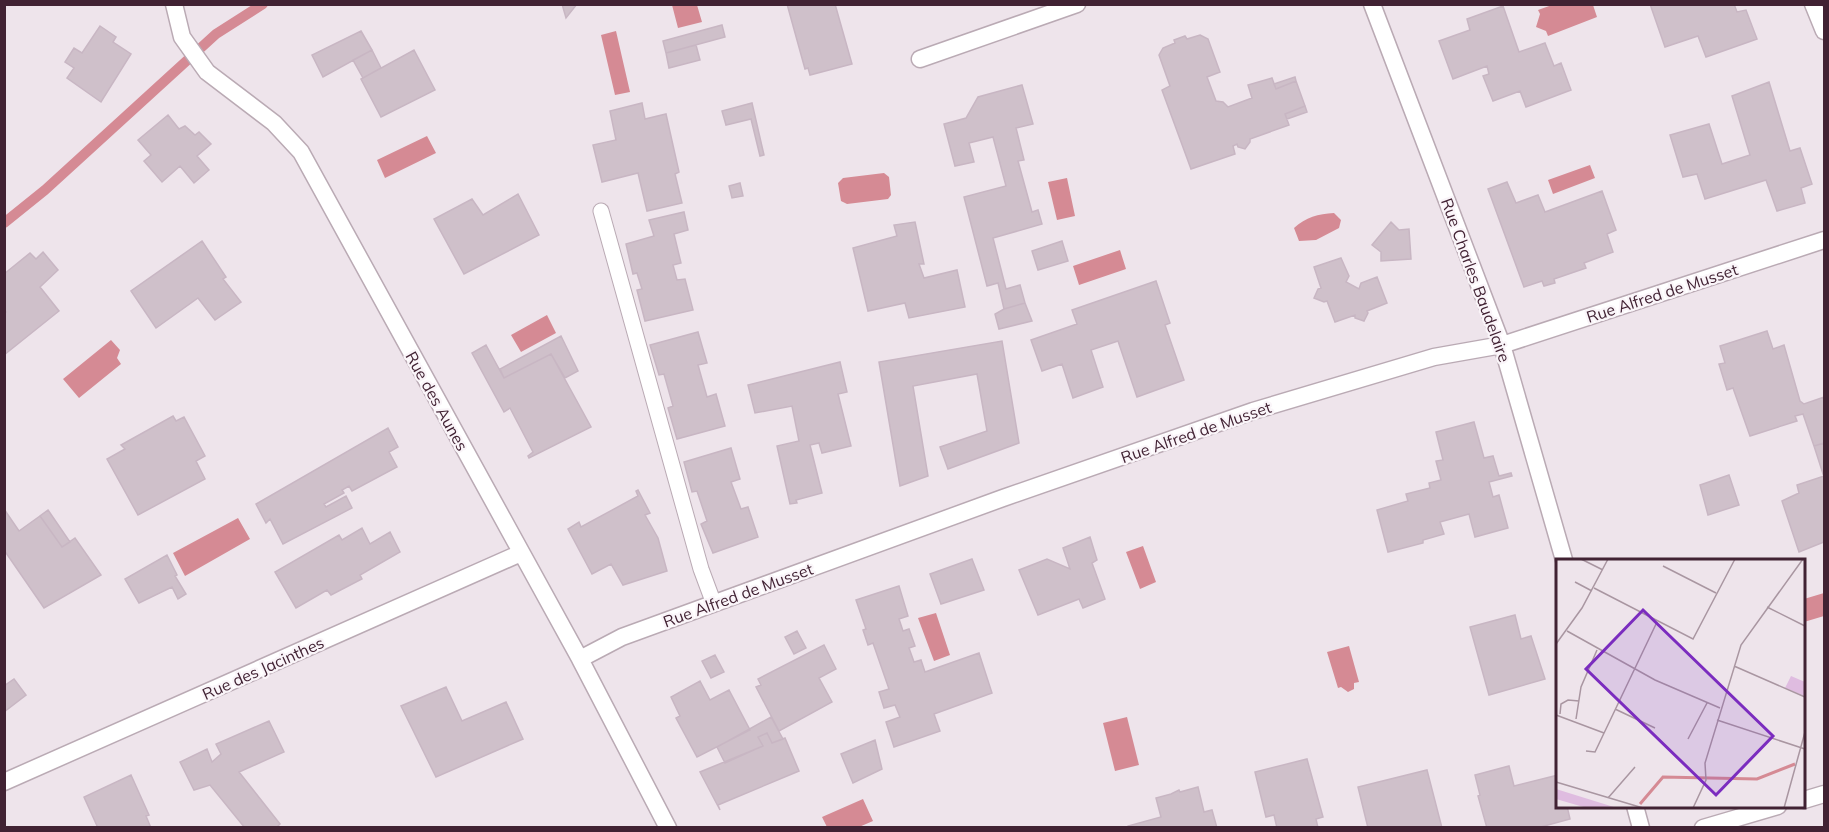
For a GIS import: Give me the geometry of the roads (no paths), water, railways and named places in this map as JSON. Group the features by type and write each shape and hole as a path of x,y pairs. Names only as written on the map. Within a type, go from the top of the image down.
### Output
{"street":[{"name":"Rue des Aunes","path":"174,4 182,37 207,72 274,123 301,152 580,659 668,828"},
{"path":"920,59 1077,4"},
{"name":"Rue Charles Baudelaire","path":"1372,4 1502,345 1563,559"},
{"path":"1813,4 1824,31"},
{"name":"Rue Alfred de Musset","path":"580,659 622,637 1003,498 1253,411 1434,357 1502,345 1824,240"},
{"name":"Rue des Jacinthes","path":"4,782 521,553"},
{"path":"1805,799 1824,794"},
{"path":"1635,808 1641,828"},
{"path":"1703,828 1774,808"}],"lane":[{"path":"601,211 701,569 714,604"}],"waterway":[{"path":"4,223 45,190 216,34 263,4"}]}
